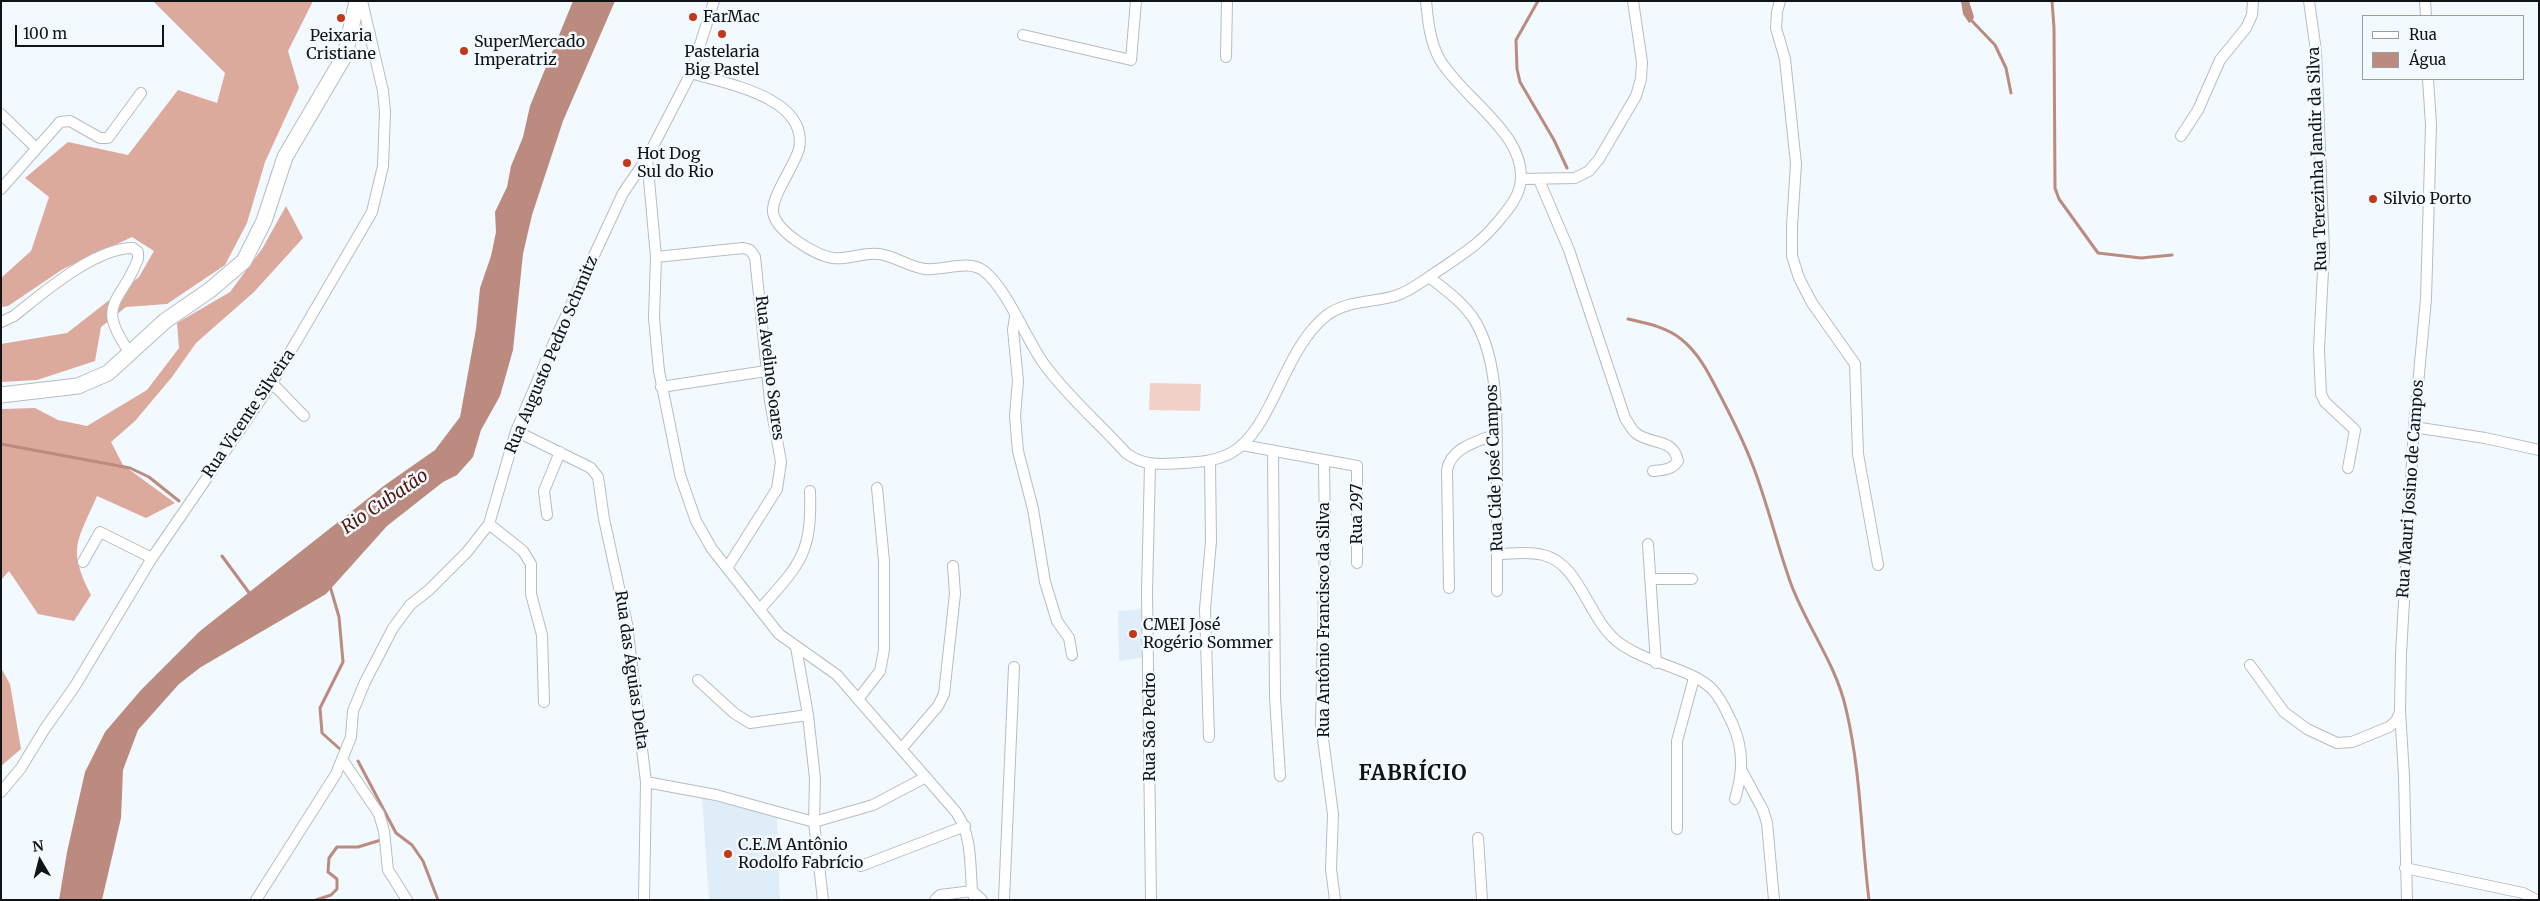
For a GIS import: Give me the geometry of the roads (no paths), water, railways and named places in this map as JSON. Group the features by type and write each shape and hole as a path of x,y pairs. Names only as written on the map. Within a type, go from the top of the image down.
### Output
{"main road":[{"path":"1,395 63,388 89,382 108,374 165,321 222,281 248,254 264,221 285,157 345,54 356,1"}],"street":[{"name":"Rua Vicente Silveira","path":"1,792 21,768 44,730 75,686 152,558 272,383 372,212 381,179 385,141 384,102 362,1"},
{"name":"Rua Augusto Pedro Schmitz","path":"256,900 336,774 351,737 353,710 393,628 410,605 429,590 467,552 488,524 516,431 623,193 647,158 691,73 714,1"},
{"path":"1023,35 1131,60 1136,1"},
{"path":"1226,57 1227,1"},
{"path":"691,73 762,95 784,109 796,123 800,140 799,149 773,209 776,220 785,232 814,252 832,258 880,254 926,269 965,266 980,268 1002,292 1015,317 1052,375 1126,452 1136,460 1150,465 1210,461 1230,454 1242,445 1255,430 1303,340 1326,316 1349,304 1400,294 1429,277 1468,252 1486,237 1516,198 1521,179 1521,165 1510,139 1468,96 1440,59 1430,32 1426,1"},
{"path":"1521,179 1575,178 1589,171 1600,159 1636,96 1641,79 1642,62 1633,1"},
{"path":"1780,1 1776,28 1785,59 1796,164 1792,256 1799,278 1812,303 1855,364 1858,454 1878,565"},
{"path":"2181,136 2198,110 2220,60 2246,28 2252,15 2253,1"},
{"name":"Rua Terezinha Jandir da Silva","path":"2309,1 2316,51 2324,251 2320,317 2321,394 2325,402 2355,430 2348,468"},
{"path":"2425,1 2426,15"},
{"name":"Rua Mauri Josino de Campos","path":"2407,900 2404,776 2400,711 2402,617 2414,427 2426,299 2430,125 2428,80"},
{"path":"1,189 36,148 65,120 100,138 108,138 142,93"},
{"path":"1,114 36,148"},
{"path":"647,158 656,257 654,331 661,387 684,491 706,539 727,568 761,608 779,634 837,674 902,748 966,826 973,895"},
{"path":"1539,180 1569,250 1625,418 1638,436 1671,446 1677,456 1678,461 1669,469 1653,471"},
{"path":"1,322 14,316 87,263 119,250 133,248 138,252 138,259 115,302 113,317 116,332 130,353"},
{"name":"Rua Avelino Soares","path":"656,257 743,248 753,252 756,261 766,371 781,462 781,473 774,495 727,568"},
{"name":"Rua Cide José Campos","path":"1429,277 1467,309 1481,333 1493,382 1496,434 1498,591"},
{"path":"1015,317 1013,330 1018,380 1015,416 1018,451 1033,509 1045,582 1058,621 1069,638 1072,655"},
{"path":"661,387 766,371"},
{"path":"272,383 304,416"},
{"path":"2414,427 2484,438 2539,450"},
{"name":"Rua das Águias Delta","path":"516,431 591,468 598,477 604,518 628,624 646,782 647,815 644,900"},
{"path":"1448,588 1447,470 1449,460 1455,452 1496,434"},
{"path":"1242,445 1324,460"},
{"path":"1273,451 1275,697 1280,776"},
{"path":"547,515 544,491 560,452"},
{"name":"Rua 297","path":"1324,460 1357,466 1357,563"},
{"name":"Rua Antônio Francisco da Silva","path":"1324,460 1325,539 1321,724 1333,814 1331,859 1335,900"},
{"path":"1209,737 1205,609 1211,541 1210,461"},
{"name":"Rua São Pedro","path":"1150,465 1147,592 1151,900"},
{"path":"859,698 880,671 884,650 884,561 877,488"},
{"path":"761,608 785,582 804,553 810,526 810,491"},
{"path":"488,524 523,552 531,564 530,594 542,635 544,702"},
{"path":"83,562 100,532 152,558"},
{"path":"1648,544 1656,663"},
{"path":"1497,554 1534,554 1560,562 1571,575 1610,636 1635,653 1694,678 1712,688 1724,705 1740,743 1742,770 1735,799"},
{"path":"902,748 938,706 944,694 955,594 953,566"},
{"path":"1650,579 1692,579"},
{"path":"796,647 808,715 815,779 814,822 823,900"},
{"path":"2250,665 2284,712 2307,729 2337,743 2354,741 2389,727 2396,721 2400,711"},
{"path":"1004,900 1014,667"},
{"path":"1676,829 1677,742 1694,678"},
{"path":"698,680 734,713 750,723 808,715"},
{"path":"342,759 379,814 384,831 388,870 407,900"},
{"path":"1742,770 1763,810 1767,823 1774,900"},
{"path":"646,782 698,790 814,822 873,805 926,777"},
{"path":"861,866 966,826"},
{"path":"1478,838 1482,900"},
{"path":"2405,868 2523,893 2536,900"},
{"path":"935,900 940,895 973,895 982,900"}],"water":[{"name":"Rio Cubatão","path":"573,1 615,1 563,121 532,215 523,254 513,350 500,396 481,430 473,457 457,475 443,482 387,526 326,594 201,667 179,684 138,730 123,770 121,818 102,900 59,900 67,852 85,772 105,732 141,690 200,631 385,485 435,450 460,417 476,329 480,288 491,256 496,232 495,212 507,187 511,166 523,137 530,106"},
{"path":"1961,1 1969,1 1974,17 1969,23 1963,14"}],"waterway":[{"path":"1538,1 1516,40 1517,69 1520,82 1554,140 1567,168"},
{"path":"2052,1 2054,28 2055,188 2059,199 2098,253 2141,258 2172,255"},
{"path":"1972,21 1995,45 2006,68 2011,93"},
{"path":"1628,319 1669,331 1694,351 1713,381 1750,457 1791,584 1828,661 1846,709 1858,780 1869,900"},
{"path":"1,444 130,468 149,477 179,501"},
{"path":"222,556 250,594"},
{"path":"330,586 339,617 343,662 320,708 322,733 341,750"},
{"path":"358,761 396,833 412,845 423,861 438,900"},
{"path":"316,900 331,895 337,889 337,879 328,872 329,858 337,847 358,847 381,840"}],"place":[{"name":"FarMac","path":"693,17"},
{"name":"Peixaria Cristiane","path":"341,18"},
{"name":"Pastelaria Big Pastel","path":"722,34"},
{"name":"SuperMercado Imperatriz","path":"464,51"},
{"name":"Hot Dog Sul do Rio","path":"627,163"},
{"name":"Silvio Porto","path":"2373,199"},
{"name":"CMEI José Rogério Sommer","path":"1133,634"},
{"name":"C.E.M Antônio Rodolfo Fabrício","path":"728,854"}],"district":[{"name":"FABRÍCIO","path":"1413,774"}]}
